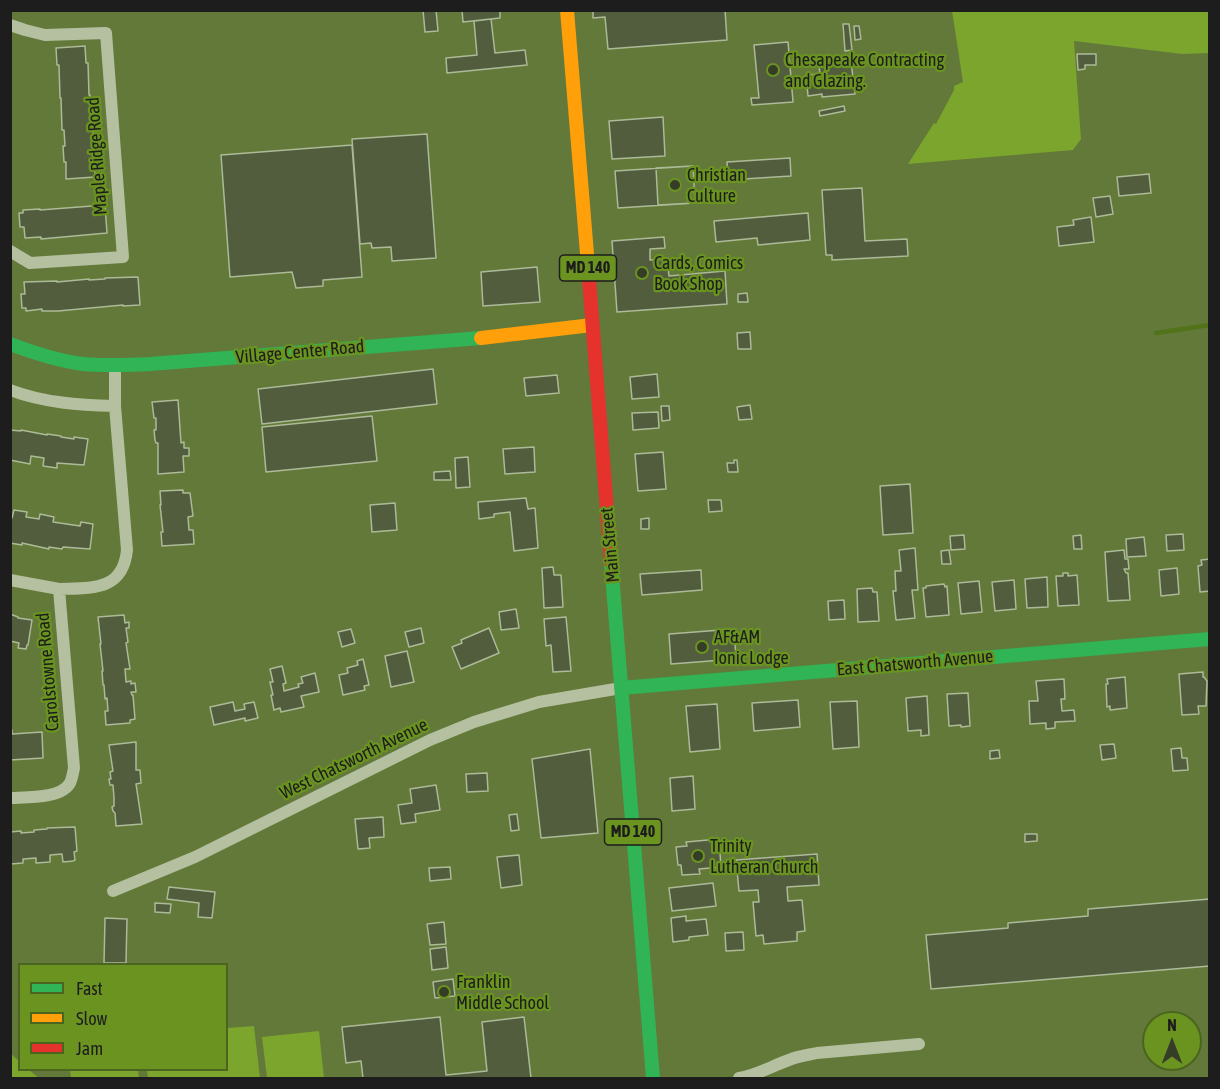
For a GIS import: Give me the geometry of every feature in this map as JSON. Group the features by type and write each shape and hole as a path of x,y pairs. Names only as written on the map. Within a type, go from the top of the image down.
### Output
{"street":[{"name":"Main Street","path":"567,10 653,1078"},
{"name":"Maple Ridge Road","path":"10,25 45,35 106,33 123,257 30,263 10,251"},
{"name":"Village Center Road","path":"10,344 82,364 115,365 192,362 457,340 592,325"},
{"name":"Carolstowne Road","path":"10,798 50,795 64,790 70,782 74,768 59,589 90,588 106,584 115,579 126,562 127,550 115,406 115,365"},
{"path":"10,390 51,402 115,406"},
{"path":"10,580 59,589"},
{"name":"East Chatsworth Avenue","path":"621,688 1209,639"},
{"name":"West Chatsworth Avenue","path":"113,891 195,857 430,740 510,710 539,702 621,688"},
{"path":"740,1078 762,1072 800,1056 919,1044"}],"green space":[{"path":"952,11 1209,11 1209,53 1182,54 1074,41 1081,139 1073,150 908,164 934,123 936,124 954,86 963,82"},
{"path":"254,1026 260,1078 148,1078 147,1071 228,1071 228,1028"},
{"path":"319,1031 324,1078 267,1078 262,1037"},
{"path":"10,1053 18,1060 18,1071 30,1071 39,1078 11,1078"},
{"path":"70,1071 138,1071 139,1078 71,1078"}],"building":[{"path":"423,10 436,10 438,31 425,32"},
{"path":"462,10 500,10 500,18 463,22"},
{"path":"593,10 725,10 727,40 608,49 605,17 593,18"},
{"path":"491,19 495,53 525,50 527,65 447,73 446,58 477,55 474,21"},
{"path":"843,24 849,24 852,50 845,51"},
{"path":"854,26 859,26 861,39 855,40"},
{"name":"Chesapeake Contracting and Glazing.","path":"788,42 793,102 752,105 751,98 759,98 754,45"},
{"path":"85,46 92,112 90,112 91,127 93,127 95,177 66,179 56,48"},
{"path":"1077,54 1096,54 1096,65 1085,65 1085,69 1078,70"},
{"path":"851,62 855,94 808,96 806,75 820,74 819,65"},
{"path":"844,106 845,111 820,116 819,111"},
{"path":"663,117 665,156 612,159 609,121"},
{"path":"427,134 436,258 392,261 391,247 372,248 371,243 360,244 352,139"},
{"path":"352,145 362,277 323,280 323,286 296,288 292,272 230,277 221,155"},
{"path":"790,158 791,176 728,180 727,162"},
{"path":"693,166 695,203 618,208 615,171"},
{"name":"Christian Culture","path":"693,166 695,203 658,205 656,168"},
{"path":"1149,174 1151,193 1119,196 1117,177"},
{"path":"862,188 865,241 907,239 908,256 832,260 832,255 826,255 822,190"},
{"path":"1110,196 1113,214 1096,217 1093,198"},
{"path":"105,205 107,233 41,239 41,237 25,238 24,227 20,227 19,213 23,213 23,210"},
{"path":"808,213 810,240 758,245 757,238 716,242 714,221"},
{"path":"1091,217 1094,242 1059,246 1057,227 1074,225 1073,220"},
{"name":"Cards, Comics Book Shop","path":"664,237 665,248 650,249 650,260 667,259 669,276 725,271 727,304 617,312 612,241"},
{"path":"537,267 540,302 483,306 481,272"},
{"path":"138,277 140,305 58,311 42,311 42,309 26,311 26,308 22,308 21,294 25,294 24,282"},
{"path":"747,293 748,302 738,302 738,294"},
{"path":"750,332 751,349 738,349 737,333"},
{"path":"433,369 437,404 262,424 258,389"},
{"path":"657,374 659,397 632,399 630,377"},
{"path":"557,375 559,393 526,396 524,378"},
{"path":"178,400 181,443 184,442 184,448 189,448 189,456 183,456 184,472 158,474 158,443 155,440 154,430 156,430 156,418 154,418 152,402"},
{"path":"750,405 752,419 739,420 737,407"},
{"path":"661,406 669,406 670,420 662,421"},
{"path":"658,412 659,428 633,430 632,413"},
{"path":"372,416 377,461 266,472 262,427"},
{"path":"10,430 88,439 84,465 57,463 57,468 43,466 44,458 31,456 30,464 10,460"},
{"path":"534,447 535,472 505,474 503,449"},
{"path":"663,452 666,489 638,491 635,454"},
{"path":"468,457 470,487 456,488 455,458"},
{"path":"734,460 737,460 738,472 728,472 727,463 734,463"},
{"path":"450,471 451,480 434,480 434,472"},
{"path":"910,484 913,533 883,535 880,486"},
{"path":"183,490 183,493 190,493 193,516 188,517 189,530 193,530 194,544 162,546 160,491"},
{"path":"526,498 528,509 535,508 538,548 514,551 510,512 479,519 478,502"},
{"path":"708,500 721,500 722,511 709,512"},
{"path":"395,503 397,530 372,532 370,505"},
{"path":"14,510 27,512 26,517 39,519 40,514 54,517 53,522 80,526 81,522 93,524 90,549 49,547 49,549 22,543 22,545 10,543 10,517 12,518"},
{"path":"649,518 649,529 641,529 641,519"},
{"path":"1183,534 1184,550 1167,551 1166,535"},
{"path":"964,535 965,549 951,550 950,536"},
{"path":"1081,535 1082,549 1074,549 1073,536"},
{"path":"1144,537 1146,556 1127,557 1126,539"},
{"path":"915,548 918,590 912,590 915,618 896,620 893,591 896,591 895,571 901,571 899,550"},
{"path":"949,550 951,564 942,564 941,551"},
{"path":"1124,550 1125,559 1128,559 1129,569 1124,569 1128,573 1130,600 1108,601 1105,552"},
{"path":"1210,559 1210,591 1200,592 1198,566 1202,565 1201,560"},
{"path":"553,567 554,575 561,575 563,607 544,608 542,568"},
{"path":"1177,568 1179,594 1161,596 1159,570"},
{"path":"701,570 702,590 642,595 640,574"},
{"path":"1063,573 1068,573 1068,576 1077,575 1079,605 1058,606 1056,576 1063,576"},
{"path":"1047,577 1048,607 1027,608 1025,579"},
{"path":"1014,580 1016,609 995,611 992,582"},
{"path":"979,581 982,612 961,614 958,583"},
{"path":"944,584 945,587 947,586 949,615 926,617 923,588"},
{"path":"872,588 873,592 877,592 879,621 858,622 857,589"},
{"path":"844,600 845,619 829,620 828,601"},
{"path":"516,609 519,628 501,630 499,612"},
{"path":"10,614 32,620 26,649 18,648 19,643 10,641"},
{"path":"124,615 125,623 129,622 129,628 126,628 128,642 126,643 130,669 125,669 126,682 135,683 136,692 131,692 135,719 130,720 130,723 106,725 105,711 108,711 103,685 98,617"},
{"path":"566,617 571,671 553,672 551,645 546,646 544,619"},
{"path":"421,628 424,643 409,647 405,632"},
{"path":"489,628 499,653 461,669 452,647 462,643 461,640"},
{"path":"351,629 355,643 342,647 338,632"},
{"name":"AF&AM Ionic Lodge","path":"734,629 736,659 671,664 669,634"},
{"path":"407,651 414,682 391,687 385,656"},
{"path":"363,659 369,685 364,686 365,690 343,695 339,675 348,673 347,668 358,665 357,661"},
{"path":"282,666 286,683 283,684 284,691 299,687 298,684 303,683 301,677 315,673 319,692 301,696 304,707 281,712 280,708 274,710 270,669"},
{"path":"1203,672 1203,677 1207,681 1206,706 1198,706 1199,714 1182,715 1179,674"},
{"path":"1125,677 1127,708 1110,710 1110,706 1107,707 1107,679"},
{"path":"1064,679 1065,699 1061,699 1062,711 1074,710 1075,721 1055,722 1055,728 1046,729 1046,723 1030,724 1029,701 1038,701 1036,681"},
{"path":"968,693 970,726 949,726 947,694"},
{"path":"927,696 929,735 921,736 921,730 908,731 906,698"},
{"path":"798,700 800,727 754,731 752,703"},
{"path":"857,701 859,747 833,749 830,702"},
{"path":"233,702 235,711 245,709 244,704 254,702 258,718 245,721 245,718 214,725 210,707"},
{"path":"717,704 720,749 690,752 686,706"},
{"path":"10,730 12,734 42,732 43,758 10,760"},
{"path":"136,742 136,770 140,770 141,783 136,784 142,824 116,826 112,807 114,806 113,785 110,785 109,779 111,779 110,772 113,771 109,745"},
{"path":"1114,744 1116,758 1102,760 1100,745"},
{"path":"1181,748 1182,758 1187,758 1188,770 1173,771 1171,749"},
{"path":"590,749 598,833 541,838 532,759"},
{"path":"999,750 1000,758 990,759 990,751"},
{"path":"487,773 488,791 467,792 466,774"},
{"path":"693,776 695,809 672,811 670,778"},
{"path":"436,785 440,810 415,814 416,822 401,824 398,805 412,803 410,789"},
{"path":"517,814 519,830 511,831 509,815"},
{"path":"383,817 384,837 369,838 370,848 358,849 355,819"},
{"path":"75,827 77,851 74,852 75,860 63,862 62,854 50,855 50,862 36,863 36,858 23,859 23,863 10,864 10,832 34,832 34,830 47,828"},
{"path":"1025,834 1037,834 1037,841 1025,842"},
{"name":"Trinity Lutheran Church","path":"719,839 721,867 699,869 700,874 682,875 681,865 678,865 676,847 687,846 686,842"},
{"path":"817,854 819,885 787,887 788,901 802,900 805,931 797,932 797,941 764,944 763,935 756,936 753,902 759,902 758,890 739,891 736,860"},
{"path":"519,855 522,885 501,888 497,857"},
{"path":"450,867 451,879 430,881 429,868"},
{"path":"713,883 716,906 672,911 669,888"},
{"path":"169,887 215,892 212,918 198,917 199,903 167,899"},
{"path":"1210,899 1210,966 931,989 926,935 1008,928 1008,923 1088,916 1088,909"},
{"path":"155,903 171,904 170,913 155,912"},
{"path":"686,916 686,921 706,919 708,935 673,942 671,918"},
{"path":"105,918 127,919 126,963 104,963"},
{"path":"444,922 446,944 430,945 427,924"},
{"path":"743,932 744,950 726,951 725,933"},
{"path":"446,947 448,968 432,970 430,949"},
{"path":"453,979 455,996 435,998 433,982"},
{"path":"440,1017 446,1075 487,1071 482,1022 524,1017 531,1078 363,1078 361,1061 346,1063 342,1027"}],"waterway":[{"path":"1156,333 1210,325"}],"traffic: fast":[{"path":"10,344 64,361 116,365 481,338"},
{"path":"611,562 653,1078"},
{"path":"621,688 1210,639"}],"traffic: slow":[{"path":"567,10 588,266"},
{"path":"481,338 592,325"}],"traffic: jam":[{"path":"588,266 611,562"}],"place":[{"name":"Chesapeake Contracting and Glazing.","path":"773,70"},
{"name":"Christian Culture","path":"675,185"},
{"name":"Cards, Comics Book Shop","path":"642,273"},
{"name":"AF&AM Ionic Lodge","path":"702,647"},
{"name":"Trinity Lutheran Church","path":"698,856"},
{"name":"Franklin Middle School","path":"444,992"}]}
